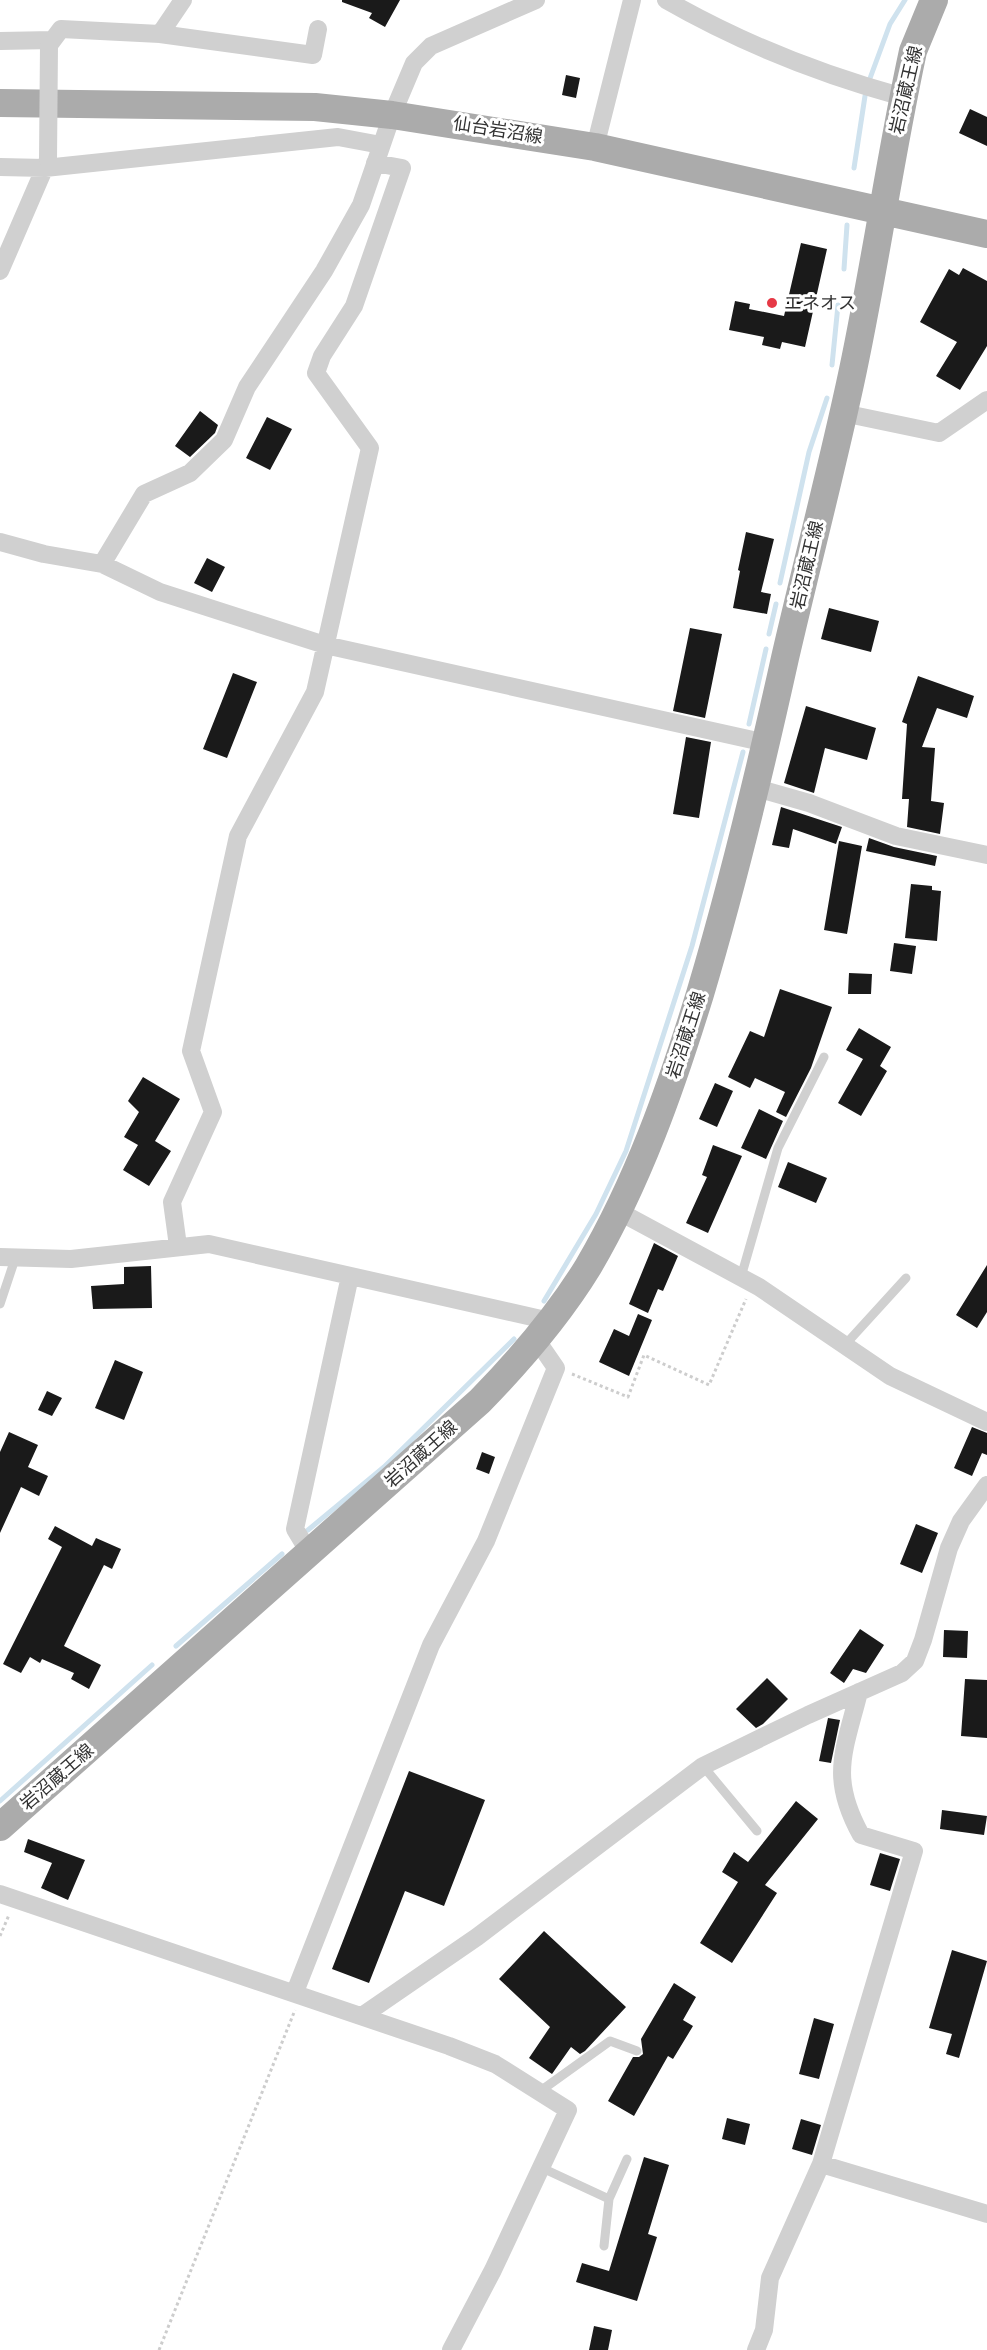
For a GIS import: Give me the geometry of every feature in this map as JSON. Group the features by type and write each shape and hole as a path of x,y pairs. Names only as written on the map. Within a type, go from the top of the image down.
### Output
{"main road":[{"name":"岩沼蔵王線","path":"0,1827 480,1401 519,1362 543,1330 586,1269 618,1211 651,1136 686,1040 723,917 756,789 843,412 913,51 934,0"},
{"name":"仙台岩沼線","path":"0,103 315,107 392,115 595,147 987,234"}],"street":[{"path":"160,34 183,0"},
{"path":"102,564 144,494 190,472 224,440 247,387 324,271 356,214 392,115 414,63 431,46 536,0"},
{"path":"595,147 632,0"},
{"path":"666,0 742,40 862,86 903,97"},
{"path":"0,271 47,164 51,42 61,29 160,34 313,55 318,29"},
{"path":"0,41 51,42"},
{"path":"0,167 338,137 381,145"},
{"path":"178,1246 172,1202 213,1112 190,1051 238,836 315,692 370,448 316,373 322,356 354,306 402,168 375,163"},
{"path":"843,412 939,433 987,400"},
{"path":"0,542 44,554 102,564 160,592 325,645 766,743"},
{"path":"756,789 809,803 896,836 987,855"},
{"path":"618,1211 747,1280 890,1376 987,1422"},
{"path":"7,1258 71,1259 209,1244 350,1276 543,1330 556,1368 486,1541 431,1645 298,1994"},
{"path":"310,1554 295,1529 350,1276"},
{"path":"363,2016 477,1936 703,1766 902,1673 915,1661 949,1548 961,1521 987,1485"},
{"path":"756,2350 764,2330 770,2278 820,2164 914,1851 861,1835 850,1815 843,1793 840,1768 859,1692"},
{"path":"8,1897 363,2016 495,2064 568,2110 493,2270 451,2350"},
{"path":"820,2164 987,2214"}],"lane":[{"path":"747,1280 778,1148 824,1057"},
{"path":"0,1304 7,1258"},
{"path":"844,1346 906,1278"},
{"path":"703,1766 757,1832"},
{"path":"539,2092 610,2040 637,2051"},
{"path":"604,2246 609,2199 627,2159"},
{"path":"540,2167 609,2199"}],"path":[{"path":"556,1368 628,1396 644,1355 709,1384 747,1280"},
{"path":"0,1936 8,1897"},
{"path":"159,2350 298,1994"}],"building":[{"path":"342,0 400,0 385,27 369,18 372,13 342,2"},
{"path":"566,75 580,78 576,98 562,95"},
{"path":"970,109 987,117 987,146 959,133"},
{"path":"801,243 827,249 805,347 782,342 780,349 762,345 764,337 729,330 735,301 750,304 749,309 784,316"},
{"path":"963,268 987,281 987,346 960,390 936,376 957,342 920,322 949,269 959,275"},
{"path":"200,411 218,425 215,433 190,457 175,446"},
{"path":"267,417 292,429 270,470 246,458"},
{"path":"746,532 774,539 761,592 771,594 767,614 733,608"},
{"path":"207,558 225,567 212,592 194,583"},
{"path":"829,608 879,621 871,652 821,639"},
{"path":"690,628 722,634 705,718 673,711"},
{"path":"233,673 257,682 227,758 203,749"},
{"path":"918,676 974,696 967,718 937,708 922,747 935,748 931,801 944,803 940,834 907,827 909,799 902,799 907,724 902,722"},
{"path":"806,706 876,728 867,760 825,748 814,793 784,783"},
{"path":"686,737 711,742 699,818 673,814"},
{"path":"781,807 842,827 836,844 793,829 789,848 772,845"},
{"path":"869,838 894,847 937,856 935,866 866,851"},
{"path":"839,841 862,846 847,934 824,930"},
{"path":"911,884 932,886 932,890 941,891 937,941 905,938"},
{"path":"894,943 916,946 912,974 890,971"},
{"path":"849,973 872,974 871,994 848,994"},
{"path":"780,989 832,1007 811,1068 786,1117 776,1112 785,1092 755,1078 750,1088 728,1077 750,1031 764,1037"},
{"path":"859,1028 891,1047 880,1066 887,1071 861,1116 838,1103 863,1059 846,1050"},
{"path":"143,1077 180,1099 155,1141 171,1151 149,1186 123,1170 138,1145 124,1137 139,1112 128,1101"},
{"path":"715,1083 733,1091 717,1127 699,1119"},
{"path":"759,1109 783,1121 766,1159 741,1148"},
{"path":"713,1145 742,1156 708,1233 686,1223 707,1177 702,1175"},
{"path":"788,1162 827,1178 816,1203 778,1187"},
{"path":"654,1243 678,1256 663,1291 658,1289 648,1313 629,1304"},
{"path":"987,1265 987,1312 977,1328 956,1315"},
{"path":"151,1266 152,1308 93,1309 91,1286 124,1284 124,1267"},
{"path":"638,1314 652,1320 629,1376 599,1362 614,1329 629,1336"},
{"path":"115,1360 143,1372 124,1420 95,1408"},
{"path":"47,1391 62,1398 52,1416 38,1410"},
{"path":"972,1427 987,1433 987,1455 982,1453 972,1476 954,1468"},
{"path":"9,1432 38,1445 28,1467 48,1476 39,1496 21,1487 0,1533 0,1452"},
{"path":"482,1452 495,1457 489,1474 476,1469"},
{"path":"916,1524 938,1533 922,1573 900,1564"},
{"path":"55,1526 92,1546 96,1538 121,1549 112,1569 104,1565 64,1646 101,1665 89,1689 71,1679 74,1673 42,1659 40,1663 30,1657 21,1673 3,1664 62,1547 48,1539"},
{"path":"860,1629 884,1645 866,1673 853,1669 844,1683 830,1673"},
{"path":"944,1630 968,1631 967,1658 943,1657"},
{"path":"767,1678 788,1699 756,1728 736,1709"},
{"path":"965,1679 987,1680 987,1738 961,1736"},
{"path":"828,1718 840,1720 831,1763 819,1761"},
{"path":"409,1771 485,1800 444,1906 405,1891 369,1983 332,1969"},
{"path":"796,1801 818,1819 765,1885 777,1893 732,1963 700,1943 738,1882 722,1872 734,1852 748,1862"},
{"path":"942,1810 987,1816 984,1835 940,1829"},
{"path":"28,1839 85,1860 68,1900 41,1888 52,1863 24,1852"},
{"path":"880,1853 900,1859 890,1891 870,1885"},
{"path":"544,1931 626,2007 585,2051 580,2054 571,2047 552,2074 529,2058 550,2027 499,1979"},
{"path":"952,1950 987,1961 959,2058 946,2054 952,2034 929,2028"},
{"path":"674,1983 696,1997 683,2020 693,2026 673,2059 668,2056 634,2116 608,2101 633,2057 643,2054 641,2039"},
{"path":"814,2018 834,2024 819,2079 799,2074"},
{"path":"727,2118 750,2124 745,2145 722,2139"},
{"path":"801,2119 821,2125 812,2155 792,2149"},
{"path":"644,2157 669,2165 648,2234 657,2237 637,2301 576,2282 582,2263 609,2271"},
{"path":"594,2326 612,2330 608,2350 589,2350"}],"waterway":[{"path":"866,80 869,81 890,24 905,0"},
{"path":"854,168 865,96"},
{"path":"844,269 847,225"},
{"path":"832,365 838,305"},
{"path":"780,583 809,452 827,398"},
{"path":"769,634 776,604"},
{"path":"749,724 766,649"},
{"path":"544,1301 596,1214 626,1151 692,946 743,752"},
{"path":"308,1530 384,1467 514,1339"},
{"path":"176,1646 282,1554"},
{"path":"0,1801 152,1665"}],"place":[{"name":"エネオス","path":"772,303"}]}
